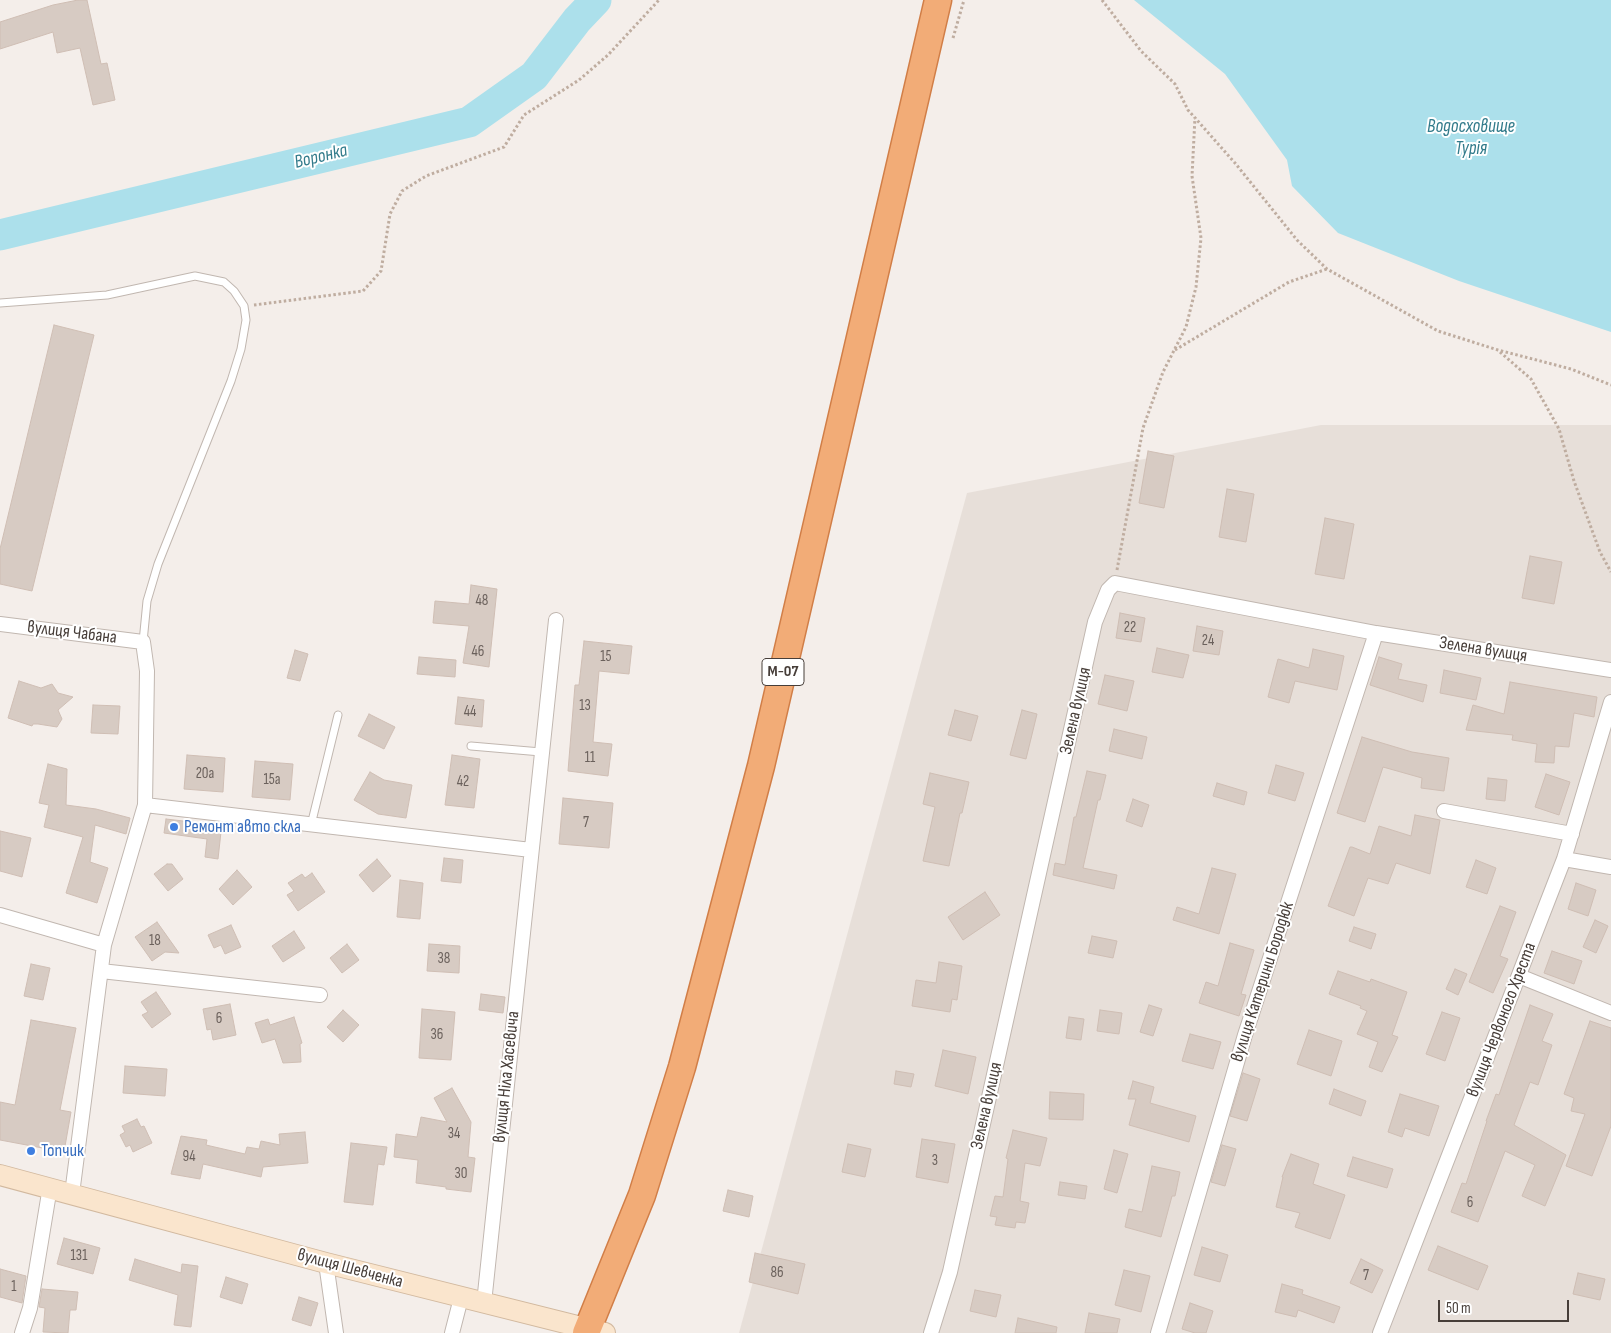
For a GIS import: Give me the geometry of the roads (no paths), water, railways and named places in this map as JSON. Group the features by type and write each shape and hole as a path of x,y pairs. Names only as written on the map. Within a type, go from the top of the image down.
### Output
{"highway":[{"name":"М-07","path":"593,1331 642,1195 682,1067 761,766 938,0"}],"street":[{"name":"Зелена вулиця","path":"931,1333 950,1272 1095,622 1108,590 1115,582 1376,633 1611,670"},
{"name":"вулиця Ніла Хасевича","path":"484,1303 556,620"},
{"name":"вулиця Чабана","path":"0,624 144,642"},
{"name":"вулиця Катерини Бородюк","path":"1158,1333 1245,1035 1376,633"},
{"path":"72,1194 104,945 145,805 147,671 144,642"},
{"name":"вулиця Червоного Хреста","path":"1380,1333 1564,859 1611,702"},
{"path":"145,805 311,826 531,850"},
{"path":"1444,811 1572,834"},
{"path":"1564,859 1611,867"},
{"path":"0,914 104,945"},
{"path":"101,971 320,995"},
{"path":"1519,976 1611,1013"},
{"name":"вулиця Шевченка","path":"0,1175 326,1263 593,1331"},
{"path":"22,1333 30,1308 50,1188"},
{"path":"326,1263 336,1333"},
{"path":"452,1333 461,1298"}],"lane":[{"path":"0,302 107,294 195,276 224,282 234,291 244,306 246,320 241,349 231,381 158,564 147,601 144,642"},
{"path":"311,826 338,715"},
{"path":"471,746 541,752"}],"water":[{"name":"Водосховище Турія","path":"1134,0 1611,0 1611,332 1459,281 1338,233 1292,186 1287,160 1225,74"}],"waterway":[{"name":"Воронка","path":"0,235 469,122 534,76 577,20 596,0"}],"place":[{"name":"Ремонт авто скла","path":"174,827"},
{"name":"Топчик","path":"31,1151"}]}
